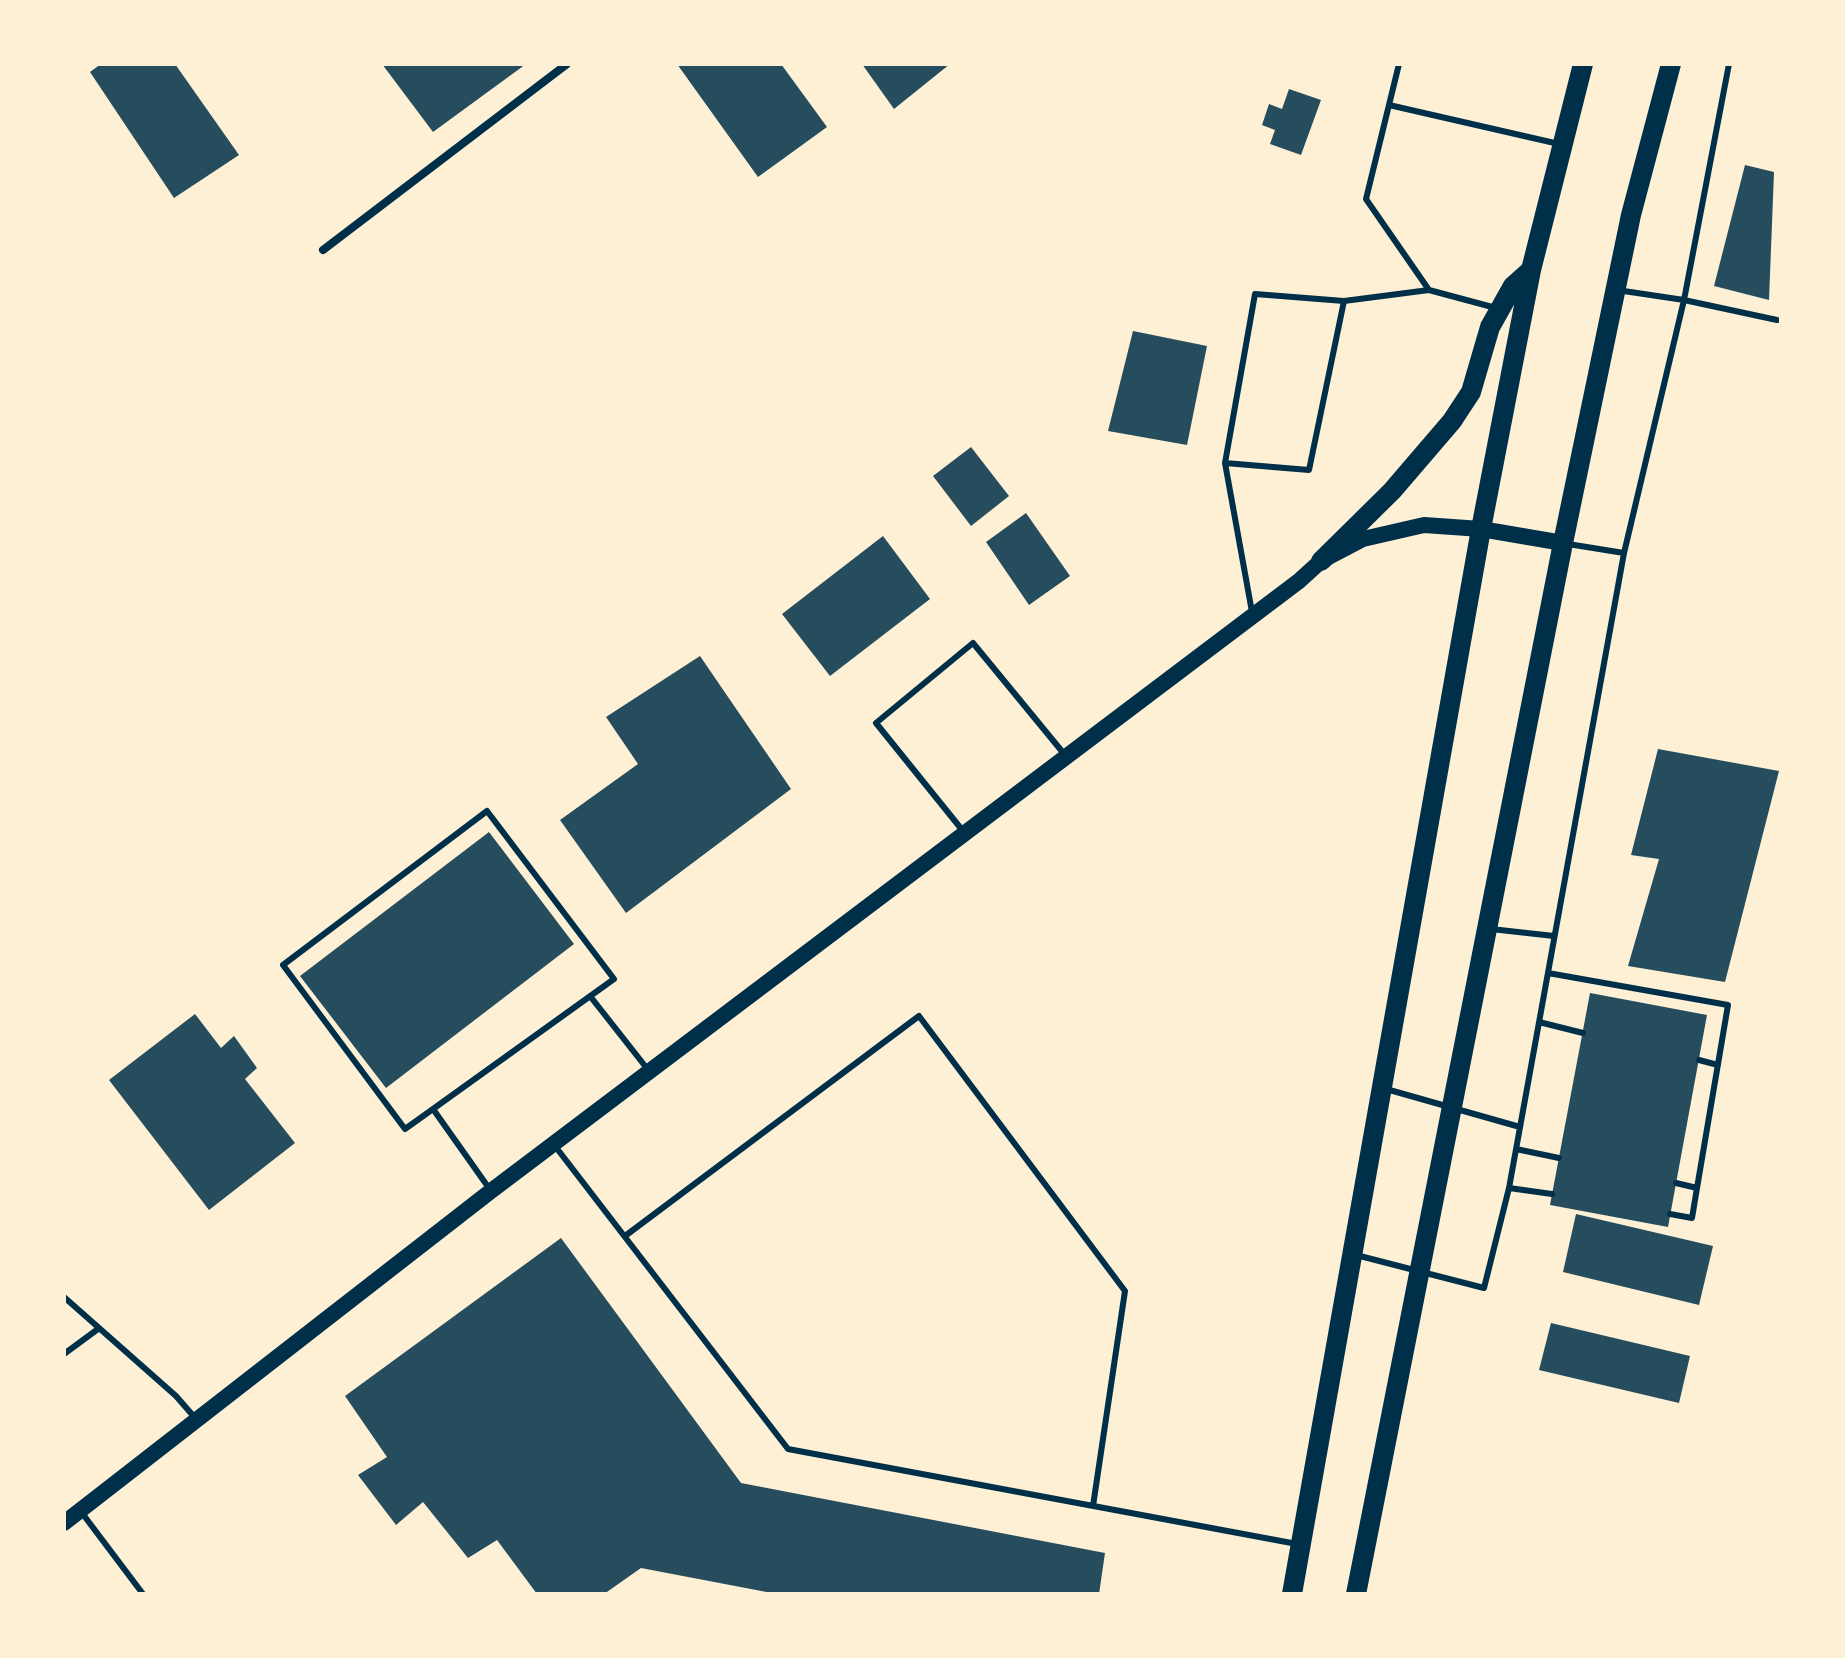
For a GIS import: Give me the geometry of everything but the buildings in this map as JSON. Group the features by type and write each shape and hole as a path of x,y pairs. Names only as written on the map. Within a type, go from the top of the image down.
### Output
{"main road":[{"path":"1292,1594 1481,529 1531,270 1583,64"},
{"path":"1356,1594 1563,543 1616,289 1671,64"},
{"path":"64,1523 491,1191 555,1146 649,1071 966,834 1321,561 1392,491 1452,421 1471,392 1490,327 1513,286 1531,270"},
{"path":"1321,561 1363,539 1424,525 1481,529 1563,543"}],"street":[{"path":"323,250 567,64"}],"lane":[{"path":"1399,64 1366,199 1429,290"},
{"path":"1353,1254 1419,1274 1484,1288 1509,1188 1624,553 1684,300 1729,64"},
{"path":"1389,105 1563,145"},
{"path":"1616,289 1777,320"},
{"path":"1253,616 1225,463 1255,294 1344,301 1429,290 1500,309"},
{"path":"1225,463 1309,470 1344,301"},
{"path":"1563,543 1624,553"},
{"path":"966,834 876,723 973,643 1066,757"},
{"path":"487,811 614,979 433,1109 405,1129 283,965 487,811"},
{"path":"1487,929 1554,936"},
{"path":"1548,973 1728,1005 1692,1218 1670,1214"},
{"path":"590,996 649,1071"},
{"path":"625,1236 919,1016 1125,1291 1093,1506"},
{"path":"1539,1022 1583,1033"},
{"path":"1699,1060 1718,1065"},
{"path":"1382,1088 1520,1127"},
{"path":"433,1109 491,1191"},
{"path":"555,1146 788,1449 1300,1545"},
{"path":"1516,1149 1559,1158"},
{"path":"1676,1183 1697,1188"},
{"path":"1509,1188 1552,1194"},
{"path":"64,1297 176,1396 196,1419"},
{"path":"64,1354 98,1329"},
{"path":"80,1510 143,1594"}]}
